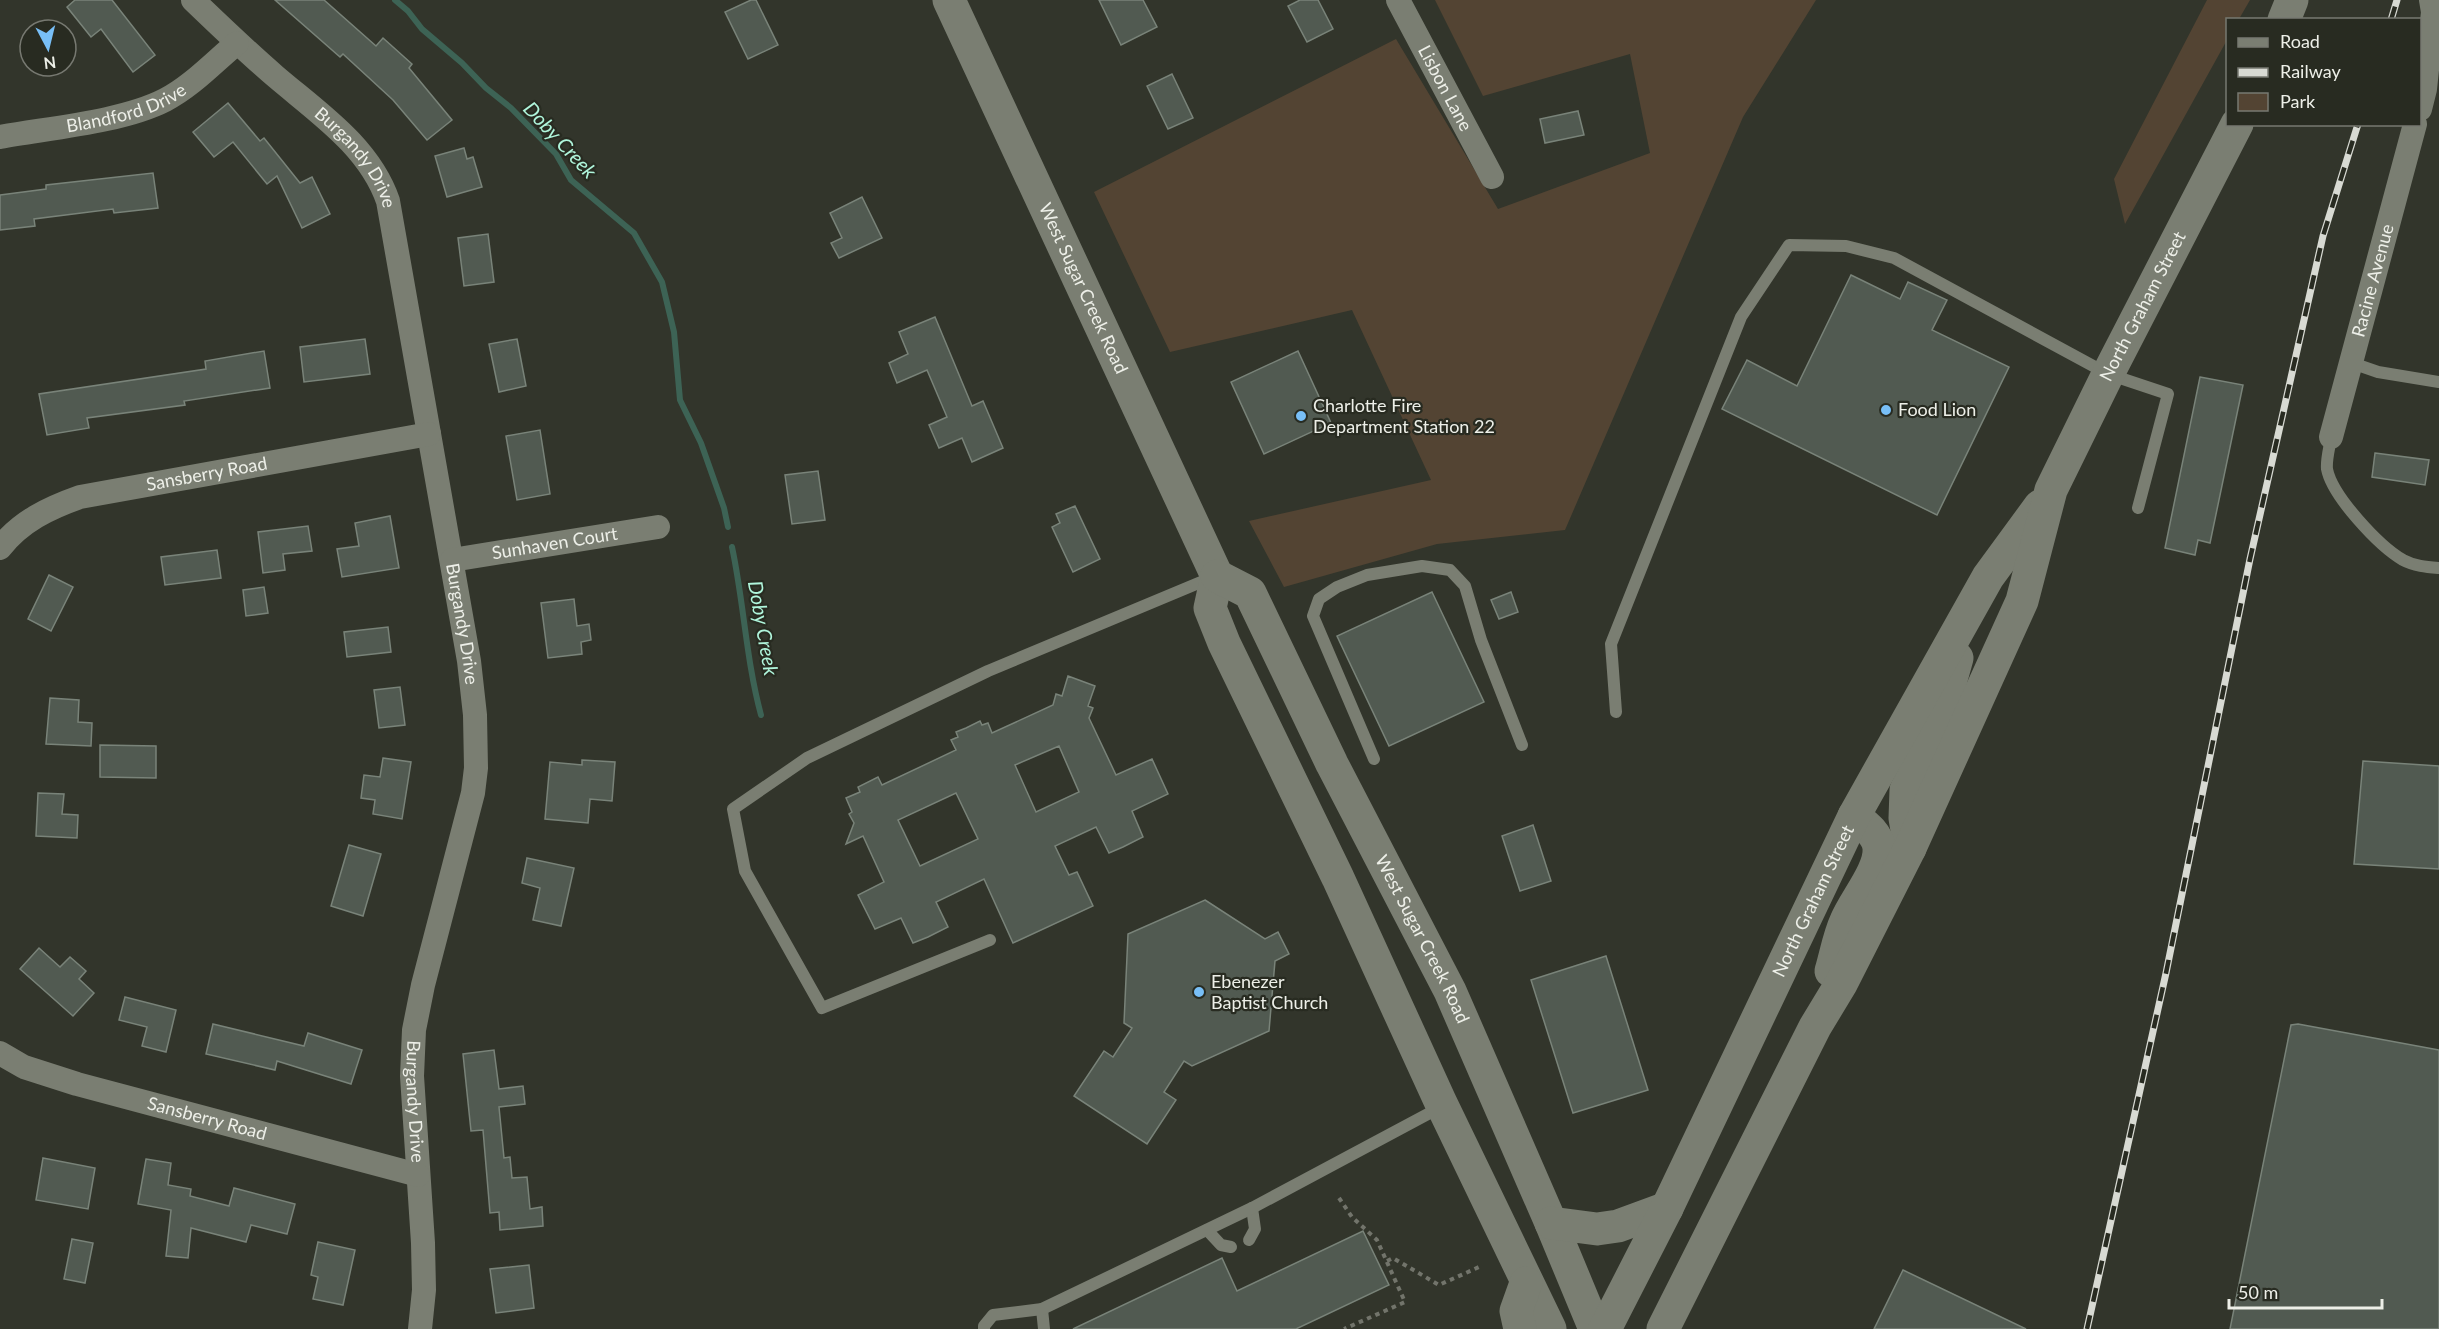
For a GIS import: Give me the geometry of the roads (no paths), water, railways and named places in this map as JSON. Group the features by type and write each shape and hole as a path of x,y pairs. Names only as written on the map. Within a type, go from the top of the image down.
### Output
{"main road":[{"name":"West Sugar Creek Road","path":"949,0 1217,576 1250,593 1332,764 1450,990 1595,1329"},
{"path":"2285,18 2292,0"},
{"name":"North Graham Street","path":"1605,1329 1667,1208 1854,816 1988,577 2051,490 2236,126"},
{"name":"North Graham Street","path":"1663,1329 1815,1027 1841,984 1910,848 2022,601 2051,490"},
{"path":"1217,576 1210,608 1224,643 1338,878 1442,1106 1550,1329"},
{"path":"1910,848 1905,818 1906,790 1936,734 1971,607"},
{"path":"1224,643 1258,655 1303,735 1332,764"},
{"path":"1815,1027 1846,921 1877,864 1880,848 1868,827 1854,816"},
{"path":"1551,1223 1597,1229 1618,1226 1667,1208"},
{"path":"1520,1329 1516,1311 1526,1283"}],"street":[{"name":"Burgandy Drive","path":"193,0 237,43 352,142 377,175 388,201 452,560 469,661 475,716 476,768 466,826 423,985 414,1030 412,1076 424,1290 420,1329"},
{"name":"Lisbon Lane","path":"1398,0 1492,177"},
{"path":"2428,98 2433,12 2431,0"},
{"name":"Blandford Drive","path":"0,137 137,111 165,99 191,82 237,43"},
{"name":"Racine Avenue","path":"2331,437 2414,126"},
{"name":"Sansberry Road","path":"0,548 15,531 39,513 80,496 429,434"},
{"name":"Sunhaven Court","path":"452,560 658,526"},
{"name":"Sansberry Road","path":"0,1053 24,1067 77,1083 418,1175"}],"lane":[{"path":"1616,712 1611,644 1742,317 1789,245 1846,246 1894,258 2108,374 2168,394 2138,508"},
{"path":"2352,363 2378,372 2439,382"},
{"path":"2331,437 2327,468 2339,498 2371,532 2403,559 2423,567 2439,568"},
{"path":"1374,759 1312,616 1319,599 1337,587 1367,575 1422,566 1450,570 1465,586 1481,640 1522,745"},
{"path":"990,940 822,1008 745,871 733,809 807,758 988,671 1217,576"},
{"path":"984,1329 993,1315 1042,1309 1252,1208 1442,1106"},
{"path":"1249,1240 1255,1229 1252,1208"},
{"path":"1207,1230 1221,1245 1231,1247"},
{"path":"1042,1309 1044,1329"}],"waterway":[{"name":"Doby Creek","path":"395,0 408,11 422,29 511,108 556,154 571,180 634,233 662,282 674,332 680,400 701,443 724,508 728,527"},
{"name":"Doby Creek","path":"732,547 761,715"}],"railway":[{"path":"2392,18 2397,0"},
{"path":"2087,1329 2166,973 2250,559 2323,236 2357,126"}],"place":[{"name":"Food Lion","path":"1886,410"},
{"name":"Charlotte Fire Department Station 22","path":"1301,416"},
{"name":"Ebenezer Baptist Church","path":"1199,992"}]}
